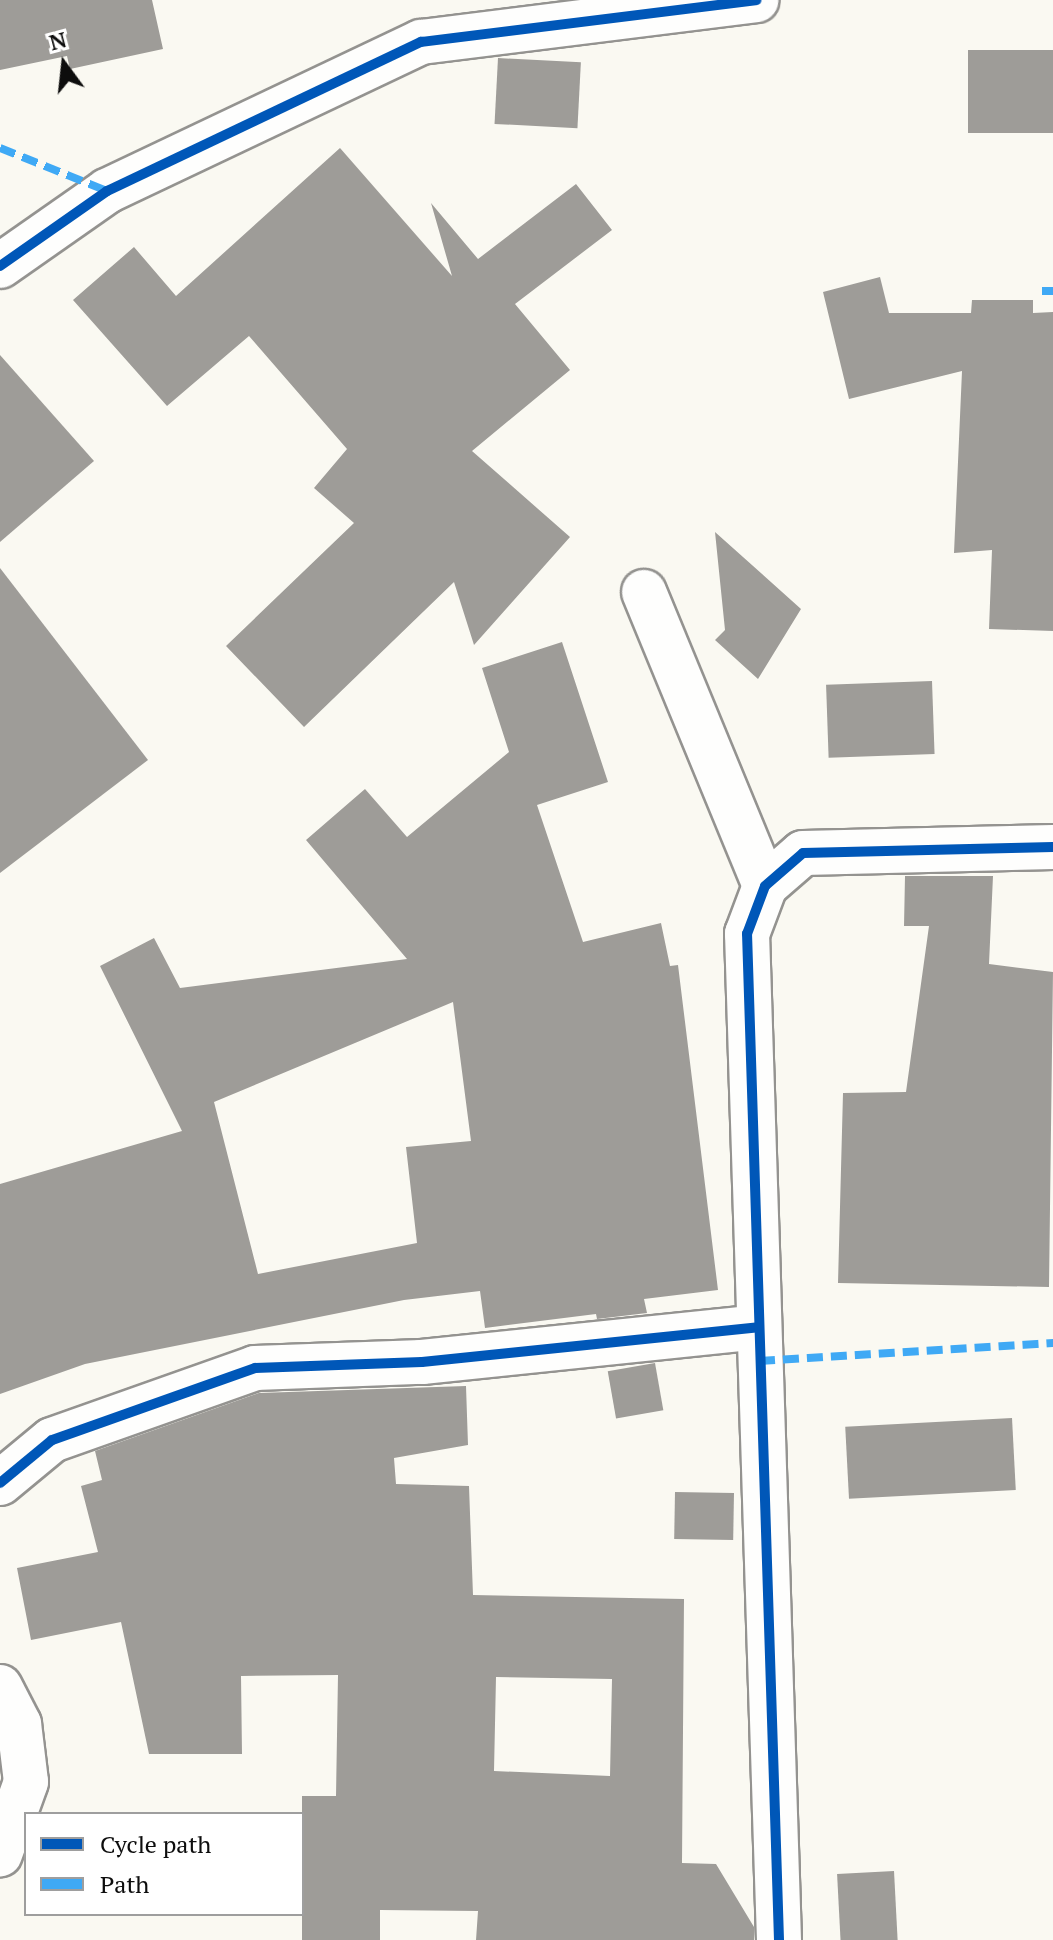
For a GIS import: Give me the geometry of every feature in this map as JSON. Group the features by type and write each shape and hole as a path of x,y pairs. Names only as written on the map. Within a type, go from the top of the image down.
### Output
{"street":[{"path":"0,266 107,191 421,42 756,0"},
{"path":"644,592 765,886"},
{"path":"779,1940 747,934 765,886 803,853 1053,847"},
{"path":"0,1483 52,1440 255,1368 422,1362 758,1327"},
{"path":"0,1687 19,1724 26,1782 0,1854"}],"building":[{"path":"0,0 152,0 163,49 70,69 67,56 0,70"},
{"path":"968,50 1053,50 1053,133 968,133"},
{"path":"498,58 581,62 577,128 495,124"},
{"path":"340,148 452,276 431,203 478,259 576,184 612,230 515,304 570,370 472,451 570,537 474,645 454,582 304,727 226,646 354,523 314,488 347,449 249,336 167,406 73,300 134,247 176,296"},
{"path":"880,277 889,313 971,313 972,300 1033,300 1033,313 1053,312 1053,631 989,629 992,550 954,553 962,371 849,399 823,292"},
{"path":"0,355 94,461 0,542"},
{"path":"715,532 801,609 758,679 715,640 725,630"},
{"path":"0,568 148,760 0,873"},
{"path":"562,642 608,782 537,805 583,942 661,923 670,966 678,965 718,1290 644,1299 647,1313 597,1319 596,1314 485,1328 480,1291 404,1300 85,1364 0,1394 0,1184 182,1131 100,966 154,938 180,988 407,959 306,840 365,789 407,837 509,752 482,668","holes":["453,1002 471,1141 406,1147 417,1243 258,1274 214,1102"]},
{"path":"932,681 935,754 829,758 826,685"},
{"path":"905,876 993,876 989,964 1053,972 1049,1287 838,1283 843,1093 906,1092 929,926 904,926"},
{"path":"655,1363 663,1410 616,1419 608,1371"},
{"path":"466,1386 468,1445 394,1458 396,1484 469,1486 473,1595 684,1599 682,1863 716,1864 754,1927 754,1940 476,1940 478,1911 380,1910 380,1940 302,1940 302,1796 336,1796 338,1675 241,1676 242,1754 149,1754 121,1622 31,1640 17,1568 98,1552 81,1486 102,1480 95,1451 259,1393","holes":["496,1677 612,1679 610,1776 494,1771"]},
{"path":"1012,1418 1016,1490 849,1499 845,1427"},
{"path":"675,1492 734,1493 733,1540 674,1539"},
{"path":"894,1871 898,1940 841,1940 837,1874"}],"marked path":[{"path":"0,148 107,191"},
{"path":"1042,291 1053,291"},
{"path":"759,1361 1053,1343"}],"cycle path":[{"path":"0,266 107,191 421,42 756,0"},
{"path":"779,1940 747,934 765,886 803,853 1053,847"},
{"path":"0,1483 52,1440 255,1368 422,1362 758,1327"}]}
